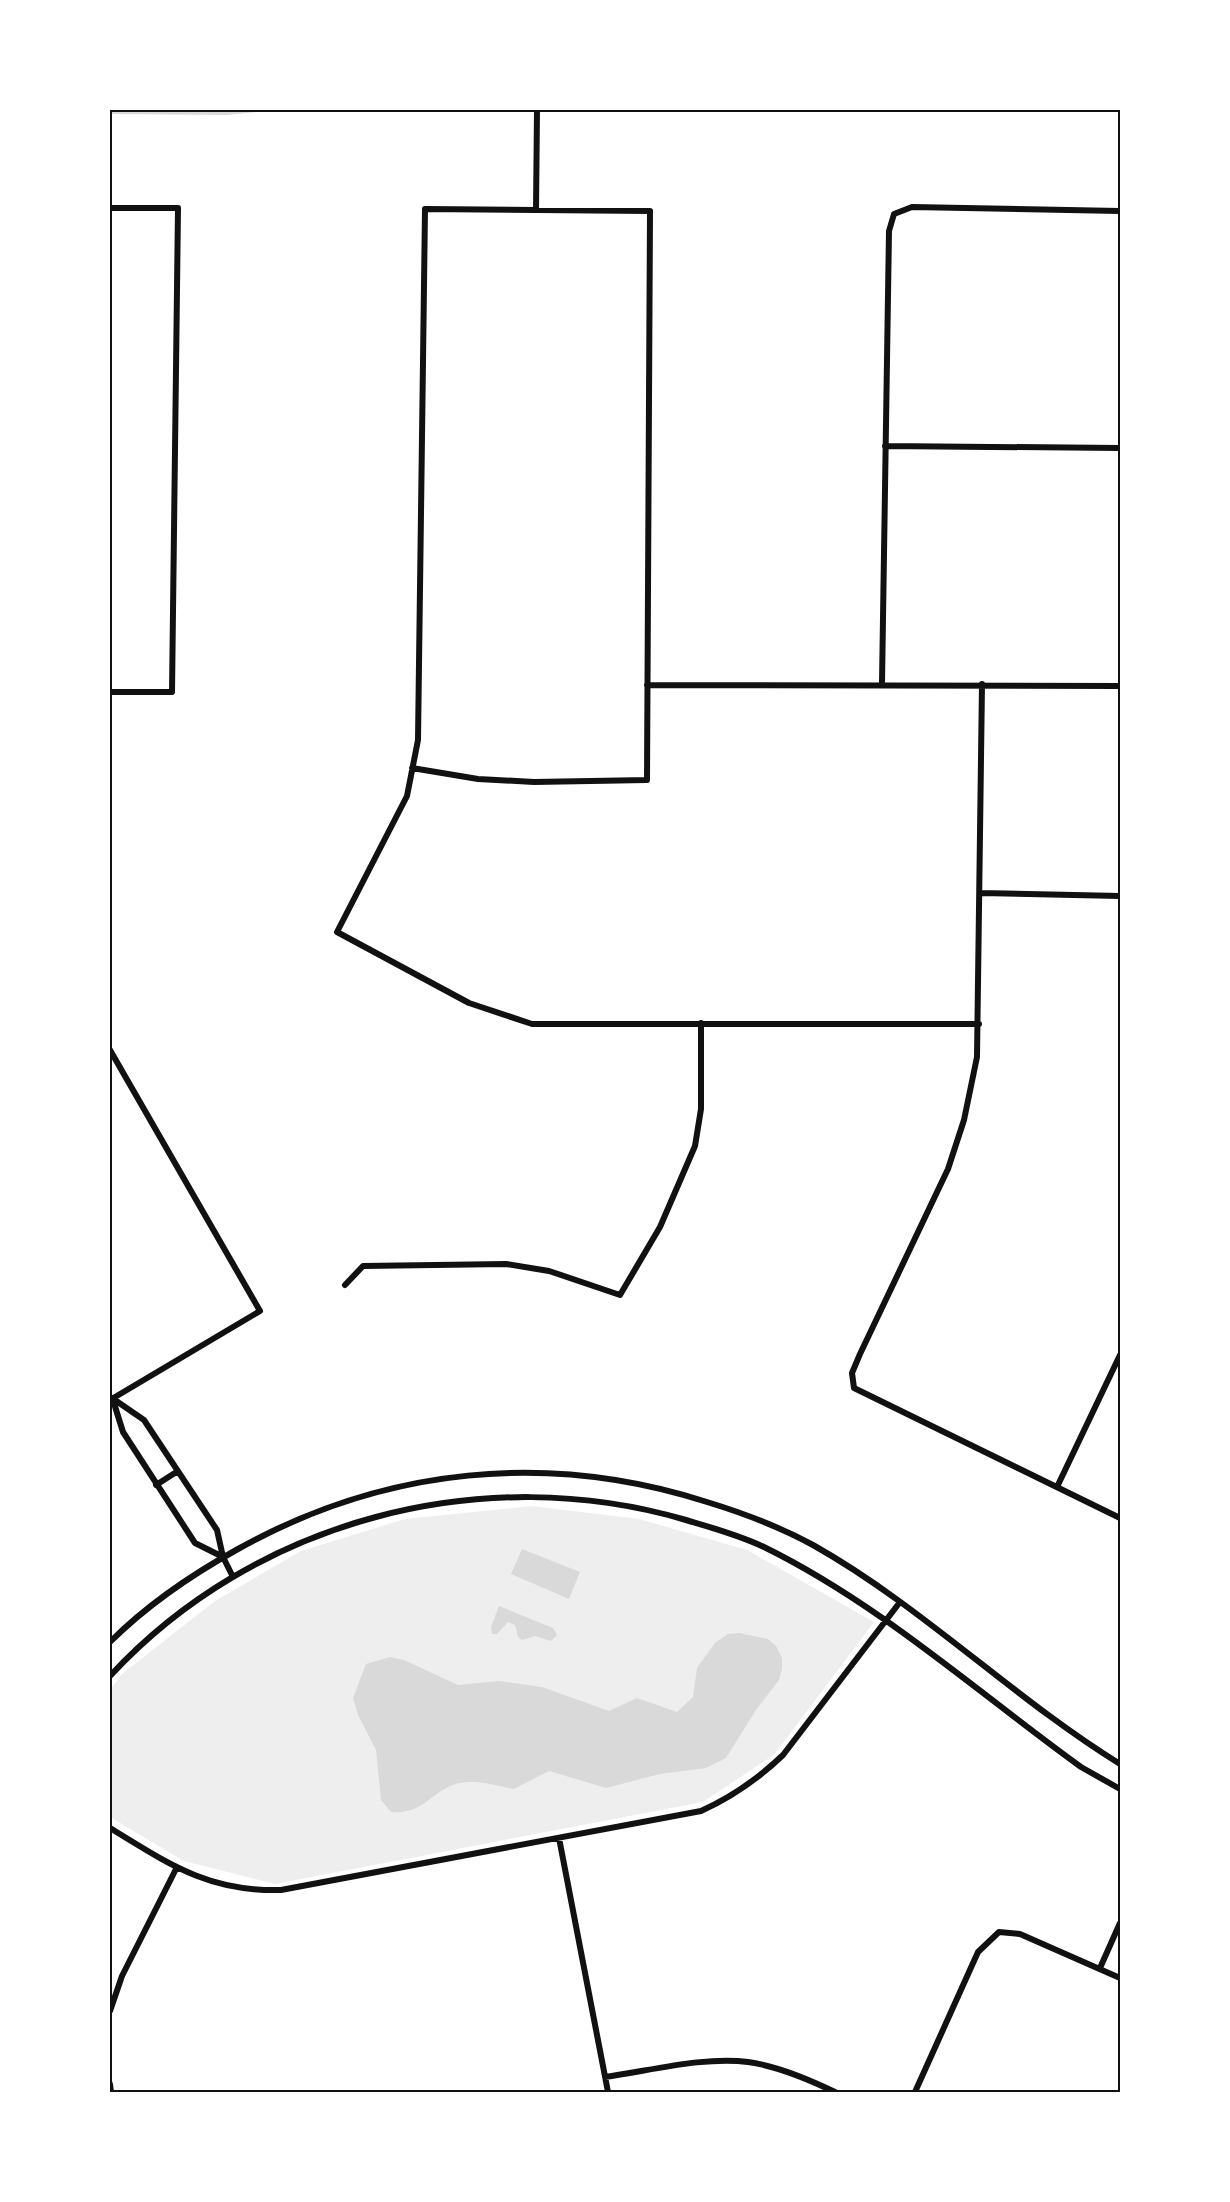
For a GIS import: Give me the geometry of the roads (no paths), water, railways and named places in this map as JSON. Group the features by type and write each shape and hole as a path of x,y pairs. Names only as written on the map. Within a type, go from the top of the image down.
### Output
{"street":[{"path":"536,210 537,110"},
{"path":"882,683 889,231 894,214 912,207 1120,211"},
{"path":"110,208 178,208 172,692 110,692"},
{"path":"412,768 478,779 647,780 650,211 424,209 418,740 412,768 407,796 337,932 469,1003 532,1024 979,1024"},
{"path":"885,446 1120,448"},
{"path":"647,685 882,683 1120,686"},
{"path":"982,684 981,893 977,1057 964,1120 948,1169 860,1354 852,1373 854,1389 1120,1518"},
{"path":"981,893 1120,896"},
{"path":"345,1285 363,1266 506,1264 549,1271 620,1295 660,1227 695,1146 701,1109 701,1023"},
{"path":"110,1050 260,1311 111,1399"},
{"path":"1057,1487 1120,1355"},
{"path":"111,1399 144,1420 217,1530 223,1557 233,1577"},
{"path":"111,1399 123,1432 195,1543 223,1557"},
{"path":"156,1485 178,1471"},
{"path":"110,1642 135,1616 178,1584 268,1532 331,1505 375,1491 419,1481 497,1473 580,1475 650,1485 736,1511 810,1543 850,1566 1054,1718 1120,1764"},
{"path":"110,1676 158,1630 233,1577 337,1527 417,1507 488,1498 568,1498 645,1509 734,1534 787,1559 858,1601 1081,1767 1120,1790"},
{"path":"110,1828 195,1877 258,1891 281,1890 701,1811 726,1800 766,1771 783,1755 900,1602"},
{"path":"559,1838 608,2092"},
{"path":"110,2011 122,1976 177,1868"},
{"path":"1100,1968 1120,1923"},
{"path":"915,2092 978,1952 999,1932 1020,1934 1120,1978"},
{"path":"605,2077 709,2062 747,2061 807,2079 835,2092"},
{"path":"110,2084 111,2092"}]}
